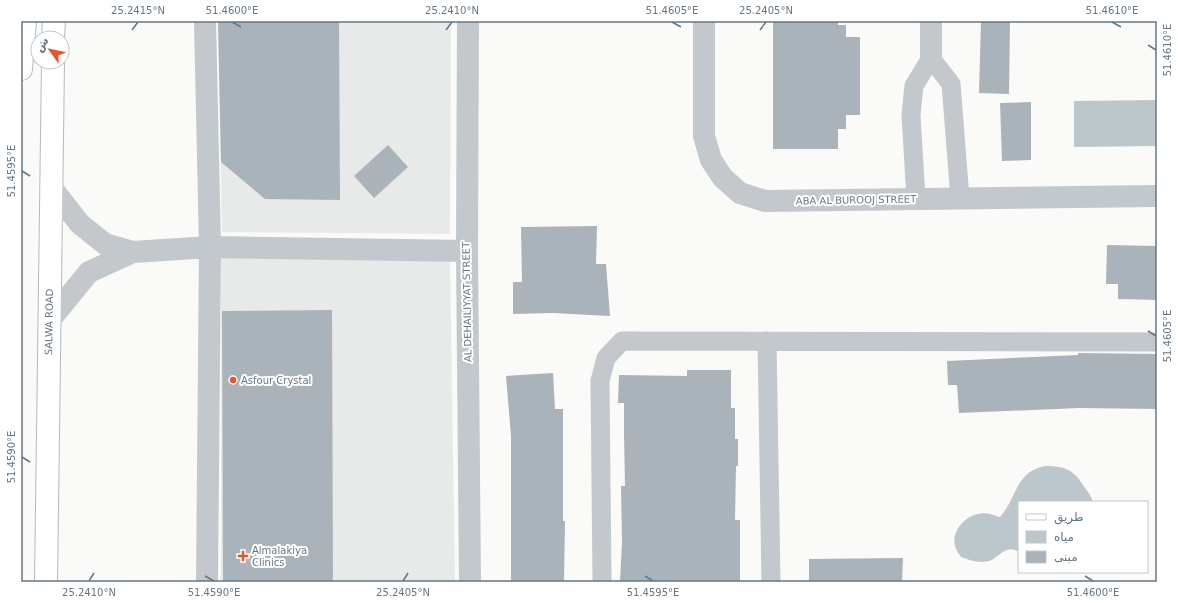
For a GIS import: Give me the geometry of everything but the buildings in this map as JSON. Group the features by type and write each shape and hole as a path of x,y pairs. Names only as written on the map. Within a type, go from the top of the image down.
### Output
{"main road":[{"path":"21,69 25,21"},
{"name":"SALWA ROAD","path":"46,582 53,70"}],"street":[{"path":"204,21 210,247 207,582"},
{"name":"AL DEHAILIYYAT STREET","path":"468,21 467,251 470,582"},
{"name":"ABA AL BUROOJ STREET","path":"704,21 704,136 711,160 723,178 740,193 765,202 1157,196"},
{"path":"931,21 931,58"},
{"path":"51,187 80,224 105,244 133,252 210,247 467,251"},
{"path":"49,321 89,272 133,252"}],"lane":[{"path":"916,199 911,115 914,86 931,58 951,84 960,198"},
{"path":"602,582 600,382 606,358 622,342 1157,342"},
{"path":"768,342 771,582"}],"shaded area":[{"path":"218,21 451,21 450,234 222,232"},
{"path":"221,256 450,260 455,582 221,582"}],"water":[{"path":"1157,100 1157,146 1074,147 1074,101"},
{"path":"1045,466 1059,467 1069,470 1081,482 1093,501 1018,501 1018,552 1010,549 1006,550 993,559 985,562 961,557 955,547 954,541 957,530 964,521 973,515 981,513 1000,517 1006,510 1022,480 1035,469"}],"place":[{"name":"Asfour Crystal","path":"233,380"},
{"name":"Almalakiya Clinics","path":"243,556"}]}
